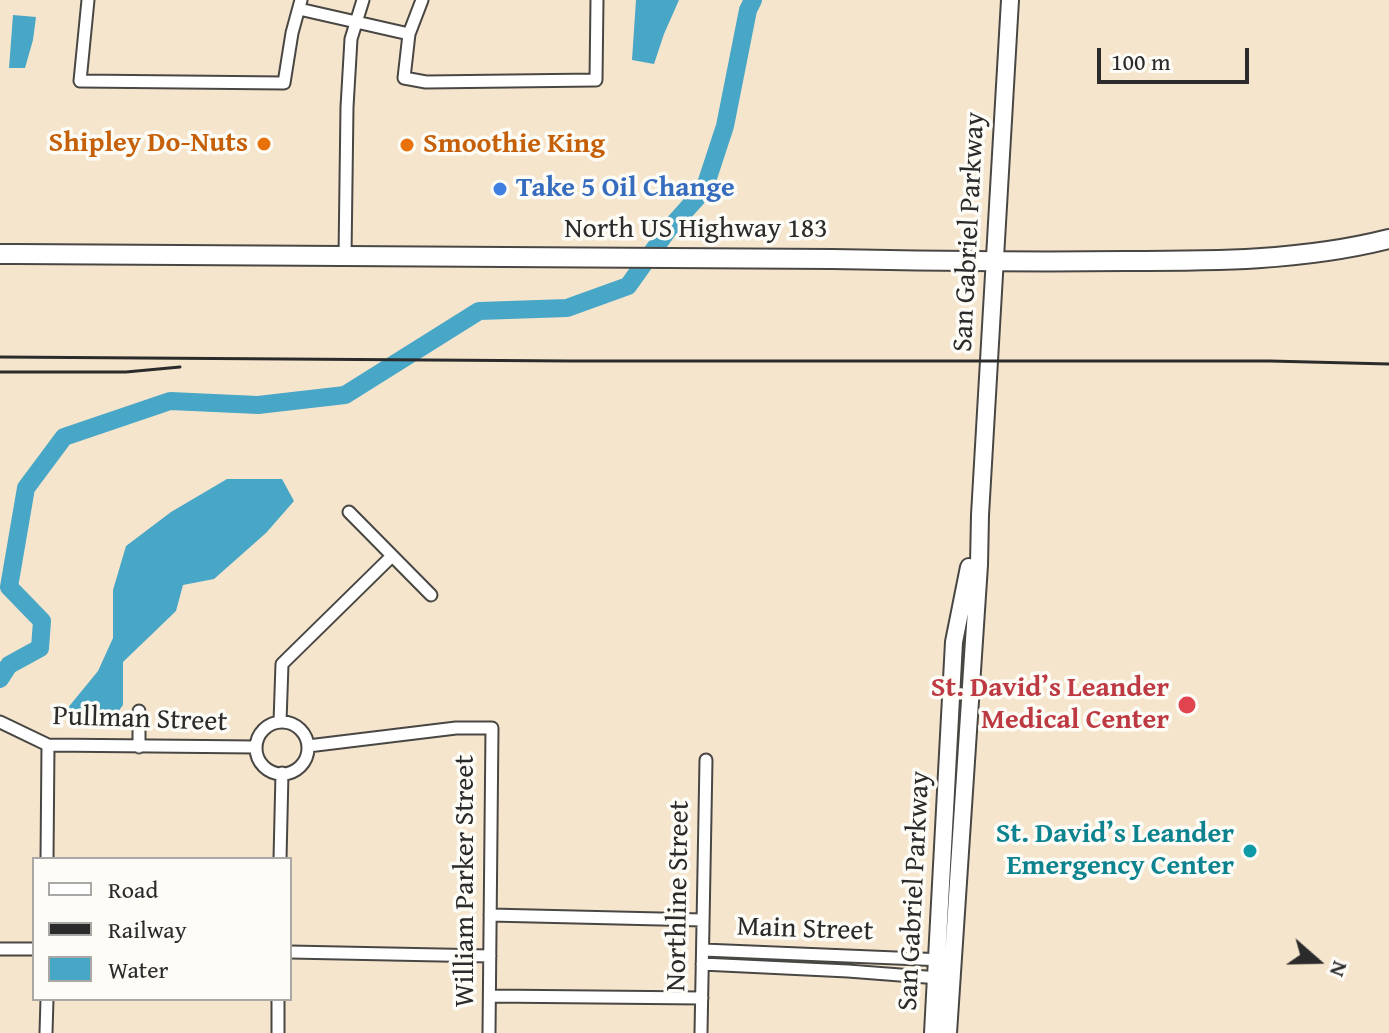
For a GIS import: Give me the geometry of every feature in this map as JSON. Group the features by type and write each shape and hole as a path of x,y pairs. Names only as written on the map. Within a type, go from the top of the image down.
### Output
{"main road":[{"name":"North US Highway 183","path":"0,254 692,257 994,262 1256,259 1349,248 1389,239"}],"street":[{"path":"88,0 80,81 284,83 300,5 409,34"},
{"path":"345,256 351,39 363,0"},
{"path":"422,0 409,34 404,78 426,82 596,80 597,0"},
{"name":"San Gabriel Parkway","path":"948,1033 945,960 979,565 1010,0"},
{"path":"349,512 431,595"},
{"path":"280,722 282,664 392,556"},
{"path":"139,711 139,747"},
{"name":"Pullman Street","path":"0,722 48,745 256,747"},
{"path":"280,722 296,726 306,738 308,746 303,763 296,769 282,773 263,766 256,747 265,728 280,722"},
{"name":"William Parker Street","path":"308,746 456,728 492,728 489,1033"},
{"path":"47,857 48,745"},
{"name":"Northline Street","path":"701,1033 706,760"},
{"path":"280,857 282,773"},
{"name":"Main Street","path":"490,915 703,920"},
{"path":"0,949 32,949"},
{"name":"Main Street","path":"703,950 945,960"},
{"path":"292,952 490,956"},
{"name":"Main Street","path":"702,964 944,979"},
{"name":"San Gabriel Parkway","path":"933,1033 944,979"},
{"path":"490,996 702,998"},
{"path":"46,1033 47,1001"},
{"path":"278,1001 278,1033"}],"water":[{"path":"636,0 679,0 654,64 632,60"},
{"path":"13,15 36,17 25,68 9,68"},
{"path":"227,479 282,479 294,501 266,533 214,579 183,585 176,611 123,662 123,705 110,723 76,723 62,715 98,671 113,638 113,590 126,546 171,512"}],"waterway":[{"path":"0,679 9,665 40,648 42,621 9,587 26,488 64,437 170,401 258,405 345,395 479,311 567,308 628,286 668,230 704,190 725,126 748,10 753,0"}],"railway":[{"path":"0,357 1270,361 1389,364"},
{"path":"0,372 126,372 180,367"}],"place":[{"name":"Shipley Do-Nuts","path":"264,144"},
{"name":"Smoothie King","path":"407,145"},
{"name":"Take 5 Oil Change","path":"500,189"},
{"name":"St. David’s Leander Medical Center","path":"1187,705"},
{"name":"St. David’s Leander Emergency Center","path":"1250,851"}]}
